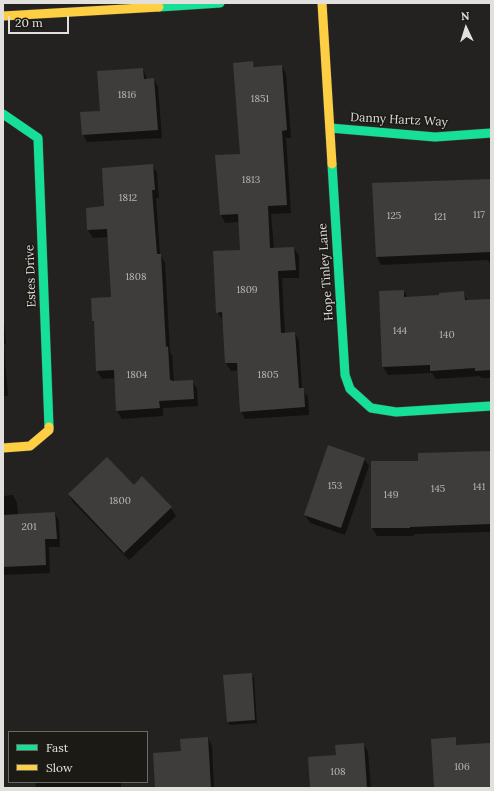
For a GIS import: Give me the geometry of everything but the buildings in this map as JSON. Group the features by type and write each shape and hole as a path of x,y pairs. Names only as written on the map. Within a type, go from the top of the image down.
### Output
{"street":[{"path":"3,16 220,3"},
{"name":"Hope Tinley Lane","path":"322,3 345,375 350,389 370,408 396,412 491,406"},
{"name":"Estes Drive","path":"3,114 38,138 49,430 30,446 3,448"},
{"name":"Danny Hartz Way","path":"330,128 435,137 491,133"}],"traffic: fast":[{"path":"159,7 220,3"},
{"path":"3,114 38,138 49,427"},
{"path":"330,128 435,137 491,133"},
{"path":"332,164 345,375 350,389 371,408 396,412 491,406"}],"traffic: slow":[{"path":"322,3 332,164"},
{"path":"3,16 159,7"},
{"path":"3,448 30,446 49,430 49,427"}]}
